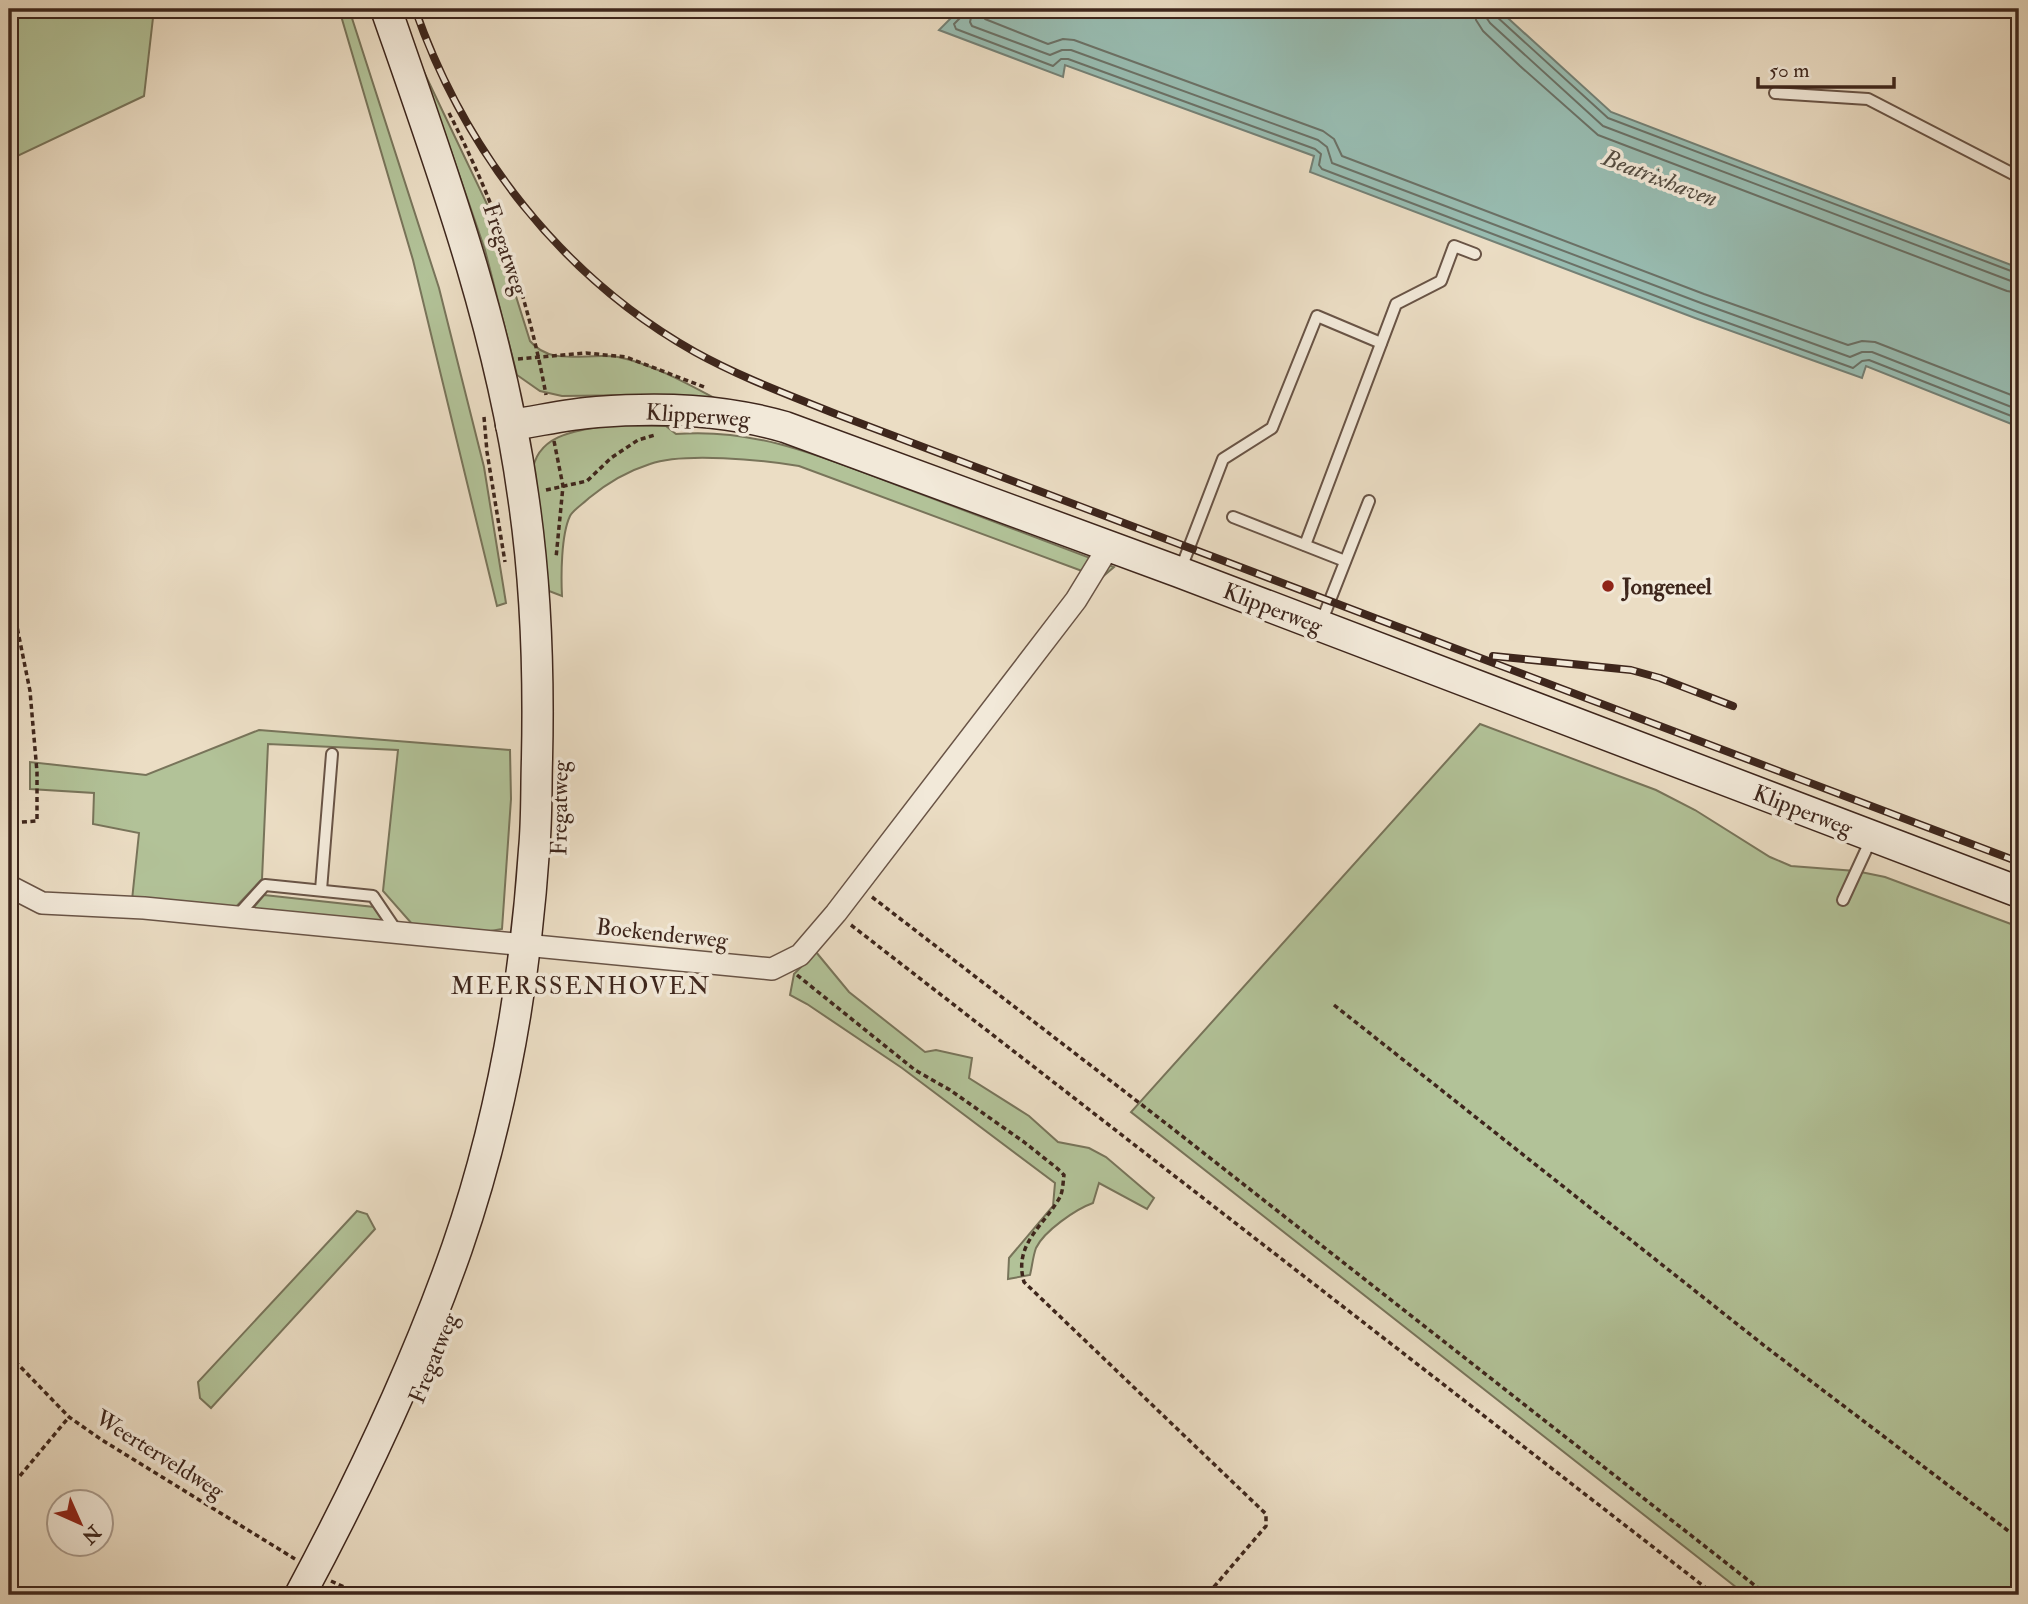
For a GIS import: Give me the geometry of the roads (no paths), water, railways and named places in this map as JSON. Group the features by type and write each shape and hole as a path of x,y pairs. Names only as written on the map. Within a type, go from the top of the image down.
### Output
{"street":[{"name":"Fregatweg","path":"317,1584 345,1508 397,1397 457,1246 495,1110 510,1038 525,945 535,848 537,626 523,494 497,420 497,362 457,217 386,9"},
{"name":"Klipperweg","path":"497,420 550,420 595,412 662,410 737,415 785,427 1180,572 2019,892"},
{"name":"Boekenderweg","path":"9,886 42,903 144,908 772,970 800,955 836,913 1076,600 1109,546"}],"lane":[{"path":"1774,93 1868,99 2019,177"},
{"path":"1306,545 1396,304 1441,281 1454,246 1475,254"},
{"path":"1180,572 1223,459 1272,429 1317,316 1381,343"},
{"path":"1320,625 1369,501"},
{"path":"1233,517 1345,561"},
{"path":"321,890 332,754"},
{"path":"1843,900 1867,848"},
{"path":"235,917 265,885 321,890 373,896 398,933"}],"water":[{"name":"Beatrixhaven","path":"960,9 1498,9 1611,112 2019,268 2019,427 1866,366 1862,378 1695,318 1310,172 1314,156 1065,65 1063,77 939,30"}],"railway":[{"path":"415,9 436,62 461,112 490,161 524,206 561,248 602,287 647,322 695,352 747,378 836,414 2019,862"},
{"path":"1493,656 1631,670 1660,678 1733,706"}],"place":[{"name":"Jongeneel","path":"1608,586"}],"district":[{"name":"MEERSSENHOVEN","path":"581,986"}]}
